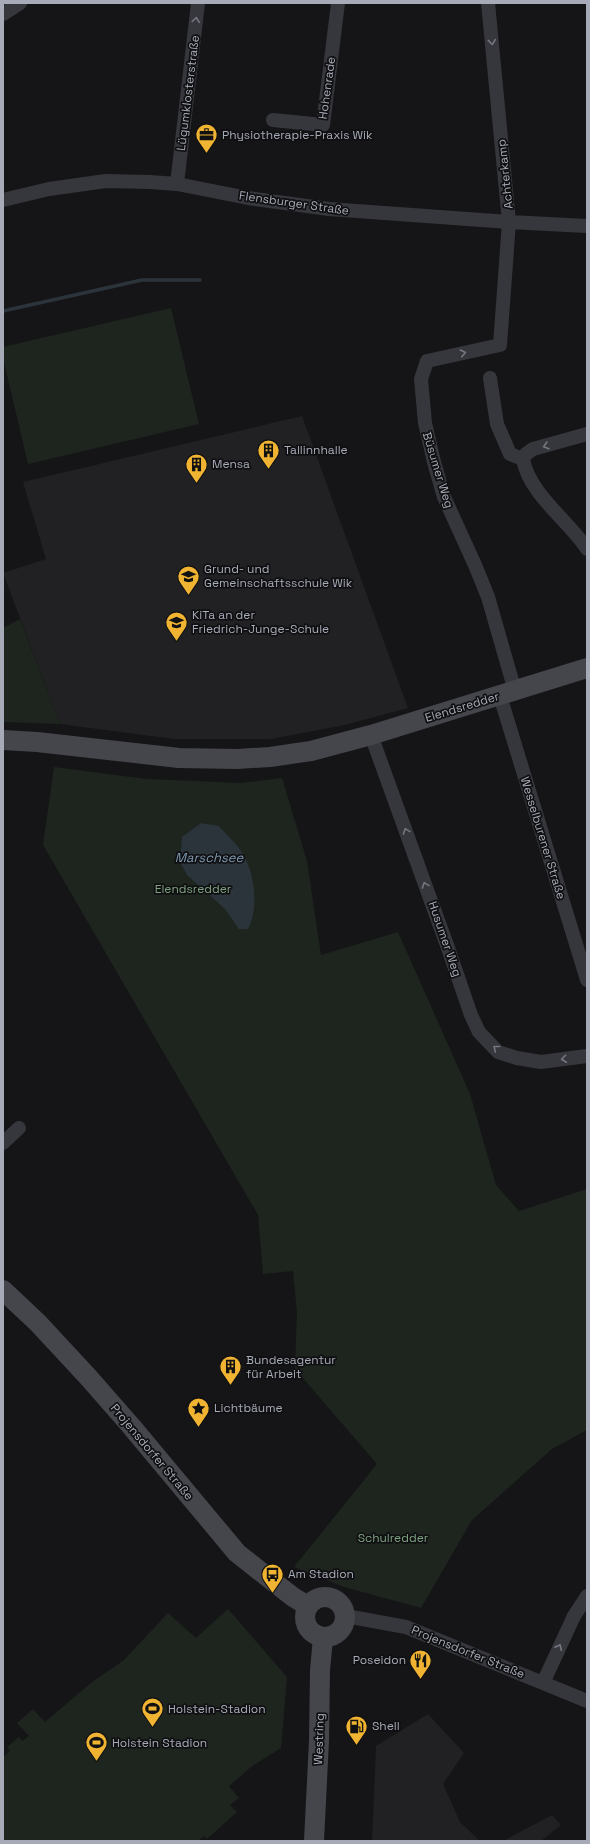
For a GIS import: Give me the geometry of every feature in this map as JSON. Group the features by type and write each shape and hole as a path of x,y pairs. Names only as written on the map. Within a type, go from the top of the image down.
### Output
{"street":[{"path":"3,14 20,3"},
{"name":"Lügumklosterstraße","path":"177,184 198,3"},
{"name":"Hohenrade","path":"273,120 323,125 338,3"},
{"name":"Achterkamp","path":"488,3 509,222 500,345"},
{"name":"Flensburger Straße","path":"3,200 49,189 106,181 177,184 248,198 329,210 587,226"},
{"name":"Büsumer Weg","path":"500,345 427,361 421,379 425,423 434,462 444,497 488,597 507,693"},
{"path":"490,378 497,424 510,454 523,459"},
{"path":"587,434 533,449 526,454 523,459 524,467 537,489 587,549"},
{"name":"Elendsredder","path":"3,740 37,742 179,758 237,759 270,757 311,751 371,735 587,668"},
{"name":"Wesselburener Straße","path":"507,693 587,980"},
{"name":"Husumer Weg","path":"371,735 471,1015 479,1032 498,1052 517,1058 541,1062 587,1056"},
{"path":"3,1144 19,1128"},
{"name":"Projensdorfer Straße","path":"3,1290 38,1323 89,1378 237,1553 293,1597 308,1606"},
{"path":"543,1683 574,1616 587,1596"},
{"path":"322,1597 330,1597 338,1601 346,1616 340,1632 332,1637 323,1638 315,1635 309,1630 305,1622 305,1614 308,1606 314,1600 322,1597"},
{"name":"Projensdorfer Straße","path":"346,1616 406,1627 587,1701"},
{"name":"Westring","path":"314,1841 319,1741 320,1670 323,1638"}],"shaded area":[{"name":"Grund- und Gemeinschaftsschule Wik","path":"302,416 408,708 345,725 271,739 174,739 60,724 3,573 46,559 23,482"},
{"path":"428,1714 464,1753 443,1784 460,1822 480,1841 372,1841 376,1746"},
{"path":"552,1815 561,1825 541,1841 503,1841"}],"green space":[{"path":"171,308 199,424 28,464 3,358 3,347"},
{"path":"20,619 60,724 3,722 3,628"},
{"name":"Schulredder","path":"54,767 147,779 241,783 282,778 307,861 321,955 398,932 470,1094 496,1185 519,1211 587,1189 587,1430 552,1449 472,1520 421,1608 344,1587 294,1567 377,1464 295,1369 297,1312 293,1271 263,1274 258,1215 43,845"},
{"name":"Holstein-Stadion","path":"228,1609 287,1677 281,1748 251,1767 229,1786 239,1798 230,1805 237,1812 207,1839 204,1836 198,1841 3,1841 3,1757 10,1751 7,1747 19,1737 22,1741 29,1736 17,1723 33,1709 45,1722 92,1682 124,1660 168,1613 196,1638"}],"water":[{"name":"Marschsee","path":"201,823 219,826 238,847 247,862 253,881 254,892 254,911 248,929 239,929 225,909 187,875 180,862 182,837"}],"waterway":[{"path":"3,311 142,280 200,280"}],"place":[{"name":"Physiotherapie-Praxis Wik","path":"206,154"},
{"name":"Tallinnhalle","path":"268,470"},
{"name":"Mensa","path":"196,484"},
{"name":"Grund- und Gemeinschaftsschule Wik","path":"189,596"},
{"name":"KiTa an der Friedrich-Junge-Schule","path":"177,642"},
{"name":"Bundesagentur für Arbeit","path":"230,1386"},
{"name":"Lichtbäume","path":"199,1428"},
{"name":"Am Stadion","path":"272,1594"},
{"name":"Poseidon","path":"421,1680"},
{"name":"Holstein-Stadion","path":"153,1728"},
{"name":"Shell","path":"357,1746"},
{"name":"Holstein Stadion","path":"96,1762"}]}
